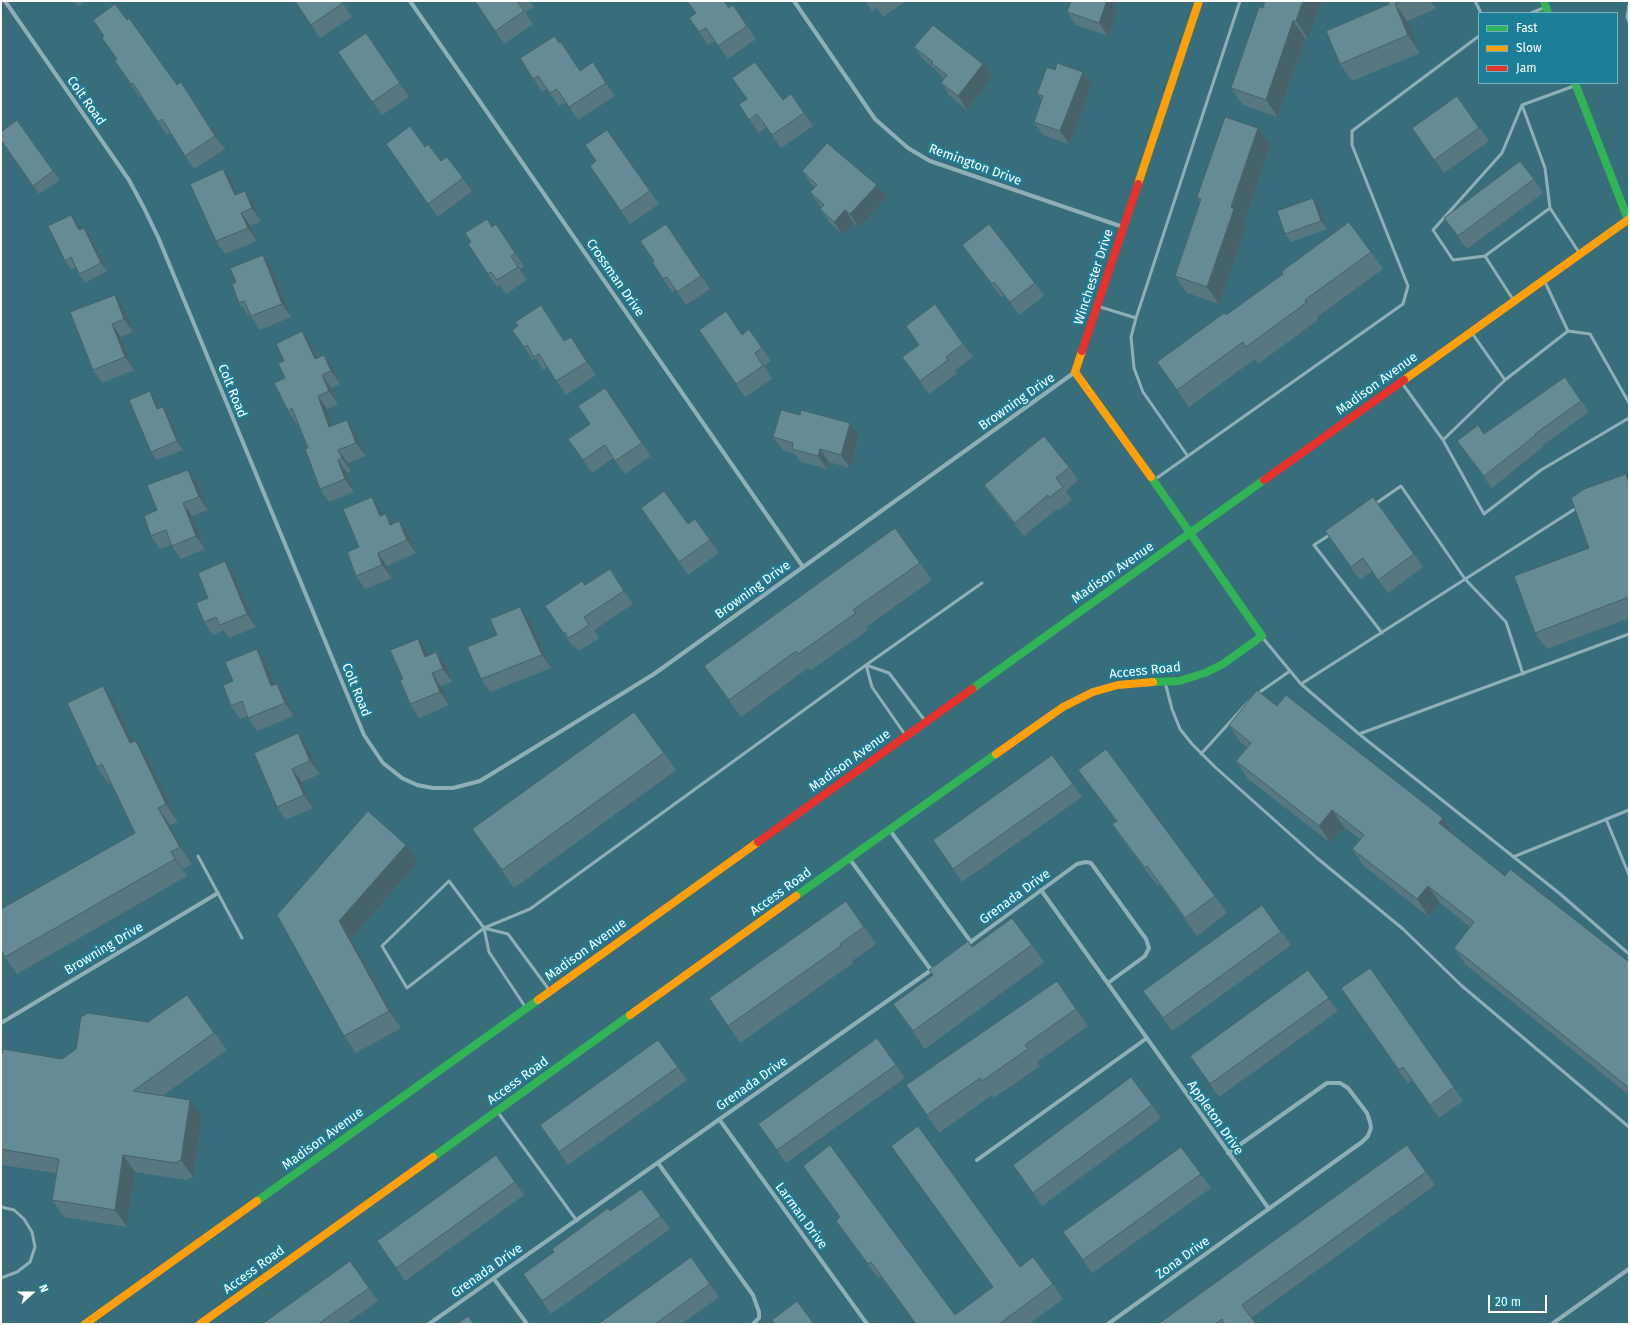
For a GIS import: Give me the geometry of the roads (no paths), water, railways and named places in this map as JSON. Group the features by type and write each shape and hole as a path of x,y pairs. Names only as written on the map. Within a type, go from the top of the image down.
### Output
{"main road":[{"name":"Winchester Drive","path":"1075,372 1199,1"},
{"path":"1576,84 1629,220"},
{"name":"Madison Avenue","path":"85,1324 1629,220"},
{"path":"1075,372 1191,532 1262,636"},
{"name":"Access Road","path":"200,1324 889,829 1070,702 1093,692 1118,685 1136,682 1165,682 1192,678 1212,670 1262,636"}],"street":[{"name":"Colt Road","path":"5,1 129,180 147,214 364,735 383,763 402,778 426,787"},
{"name":"Crossman Drive","path":"410,1 803,567"},
{"name":"Remington Drive","path":"794,1 875,119 908,148 930,161 1123,227"},
{"name":"Browning Drive","path":"426,787 439,789 461,787 480,781 654,674 1075,372"},
{"path":"889,829 970,942"},
{"path":"850,858 931,970"},
{"name":"Grenada Drive","path":"959,950 1077,864 1086,862 1091,864 1146,939 1149,948 1145,956 1108,983"},
{"name":"Appleton Drive","path":"1041,890 1269,1209"},
{"name":"Browning Drive","path":"1,1023 218,893"},
{"name":"Grenada Drive","path":"429,1324 937,966"},
{"path":"976,1160 1147,1038"},
{"name":"Zona Drive","path":"1109,1324 1366,1139 1371,1128 1367,1113 1348,1088 1340,1083 1327,1083 1228,1153"},
{"name":"Larman Drive","path":"718,1119 867,1324"},
{"path":"658,1163 753,1295 759,1312 759,1318 753,1324"},
{"path":"1552,1324 1629,1269"},
{"path":"494,1279 527,1324"}],"lane":[{"path":"1187,455 1143,392 1134,368 1131,337 1240,1"},
{"path":"1476,1 1481,12"},
{"path":"1629,5 1629,22"},
{"path":"1534,12 1546,7"},
{"path":"1153,481 1187,455 1403,304 1408,286 1352,145 1352,131 1478,37"},
{"path":"1550,208 1485,256 1453,260 1433,230 1502,153 1522,105 1576,84"},
{"path":"1522,105 1545,168 1550,208 1580,254"},
{"path":"1485,256 1514,301"},
{"path":"1544,280 1568,331"},
{"path":"1097,306 1136,318"},
{"path":"1443,440 1505,380 1568,331 1590,334 1629,403"},
{"path":"1471,332 1505,380"},
{"path":"1401,382 1443,440 1484,514 1541,470 1629,418"},
{"path":"1370,507 1401,486 1465,579 1506,622 1523,674"},
{"path":"1301,684 1582,505"},
{"path":"1333,533 1314,545 1382,633"},
{"path":"526,1008 489,952 484,928 449,881 382,946 407,988 484,928 530,909 866,665 982,583"},
{"path":"1359,734 1629,634"},
{"path":"1262,636 1301,684 1359,734 1559,893 1629,954"},
{"path":"866,665 889,673 926,722"},
{"path":"866,665 872,687 906,736"},
{"path":"1201,754 1245,704 1266,687 1290,671"},
{"path":"1165,682 1172,709 1180,729 1201,754 1317,858 1403,929 1462,986 1629,1126"},
{"path":"1513,857 1629,810"},
{"path":"1606,819 1629,875"},
{"path":"198,856 242,938"},
{"path":"484,928 508,934 550,991"},
{"path":"497,1111 577,1221"},
{"path":"1,1208 14,1210 24,1219 32,1232 35,1247 30,1262 17,1272 1,1278"}]}
